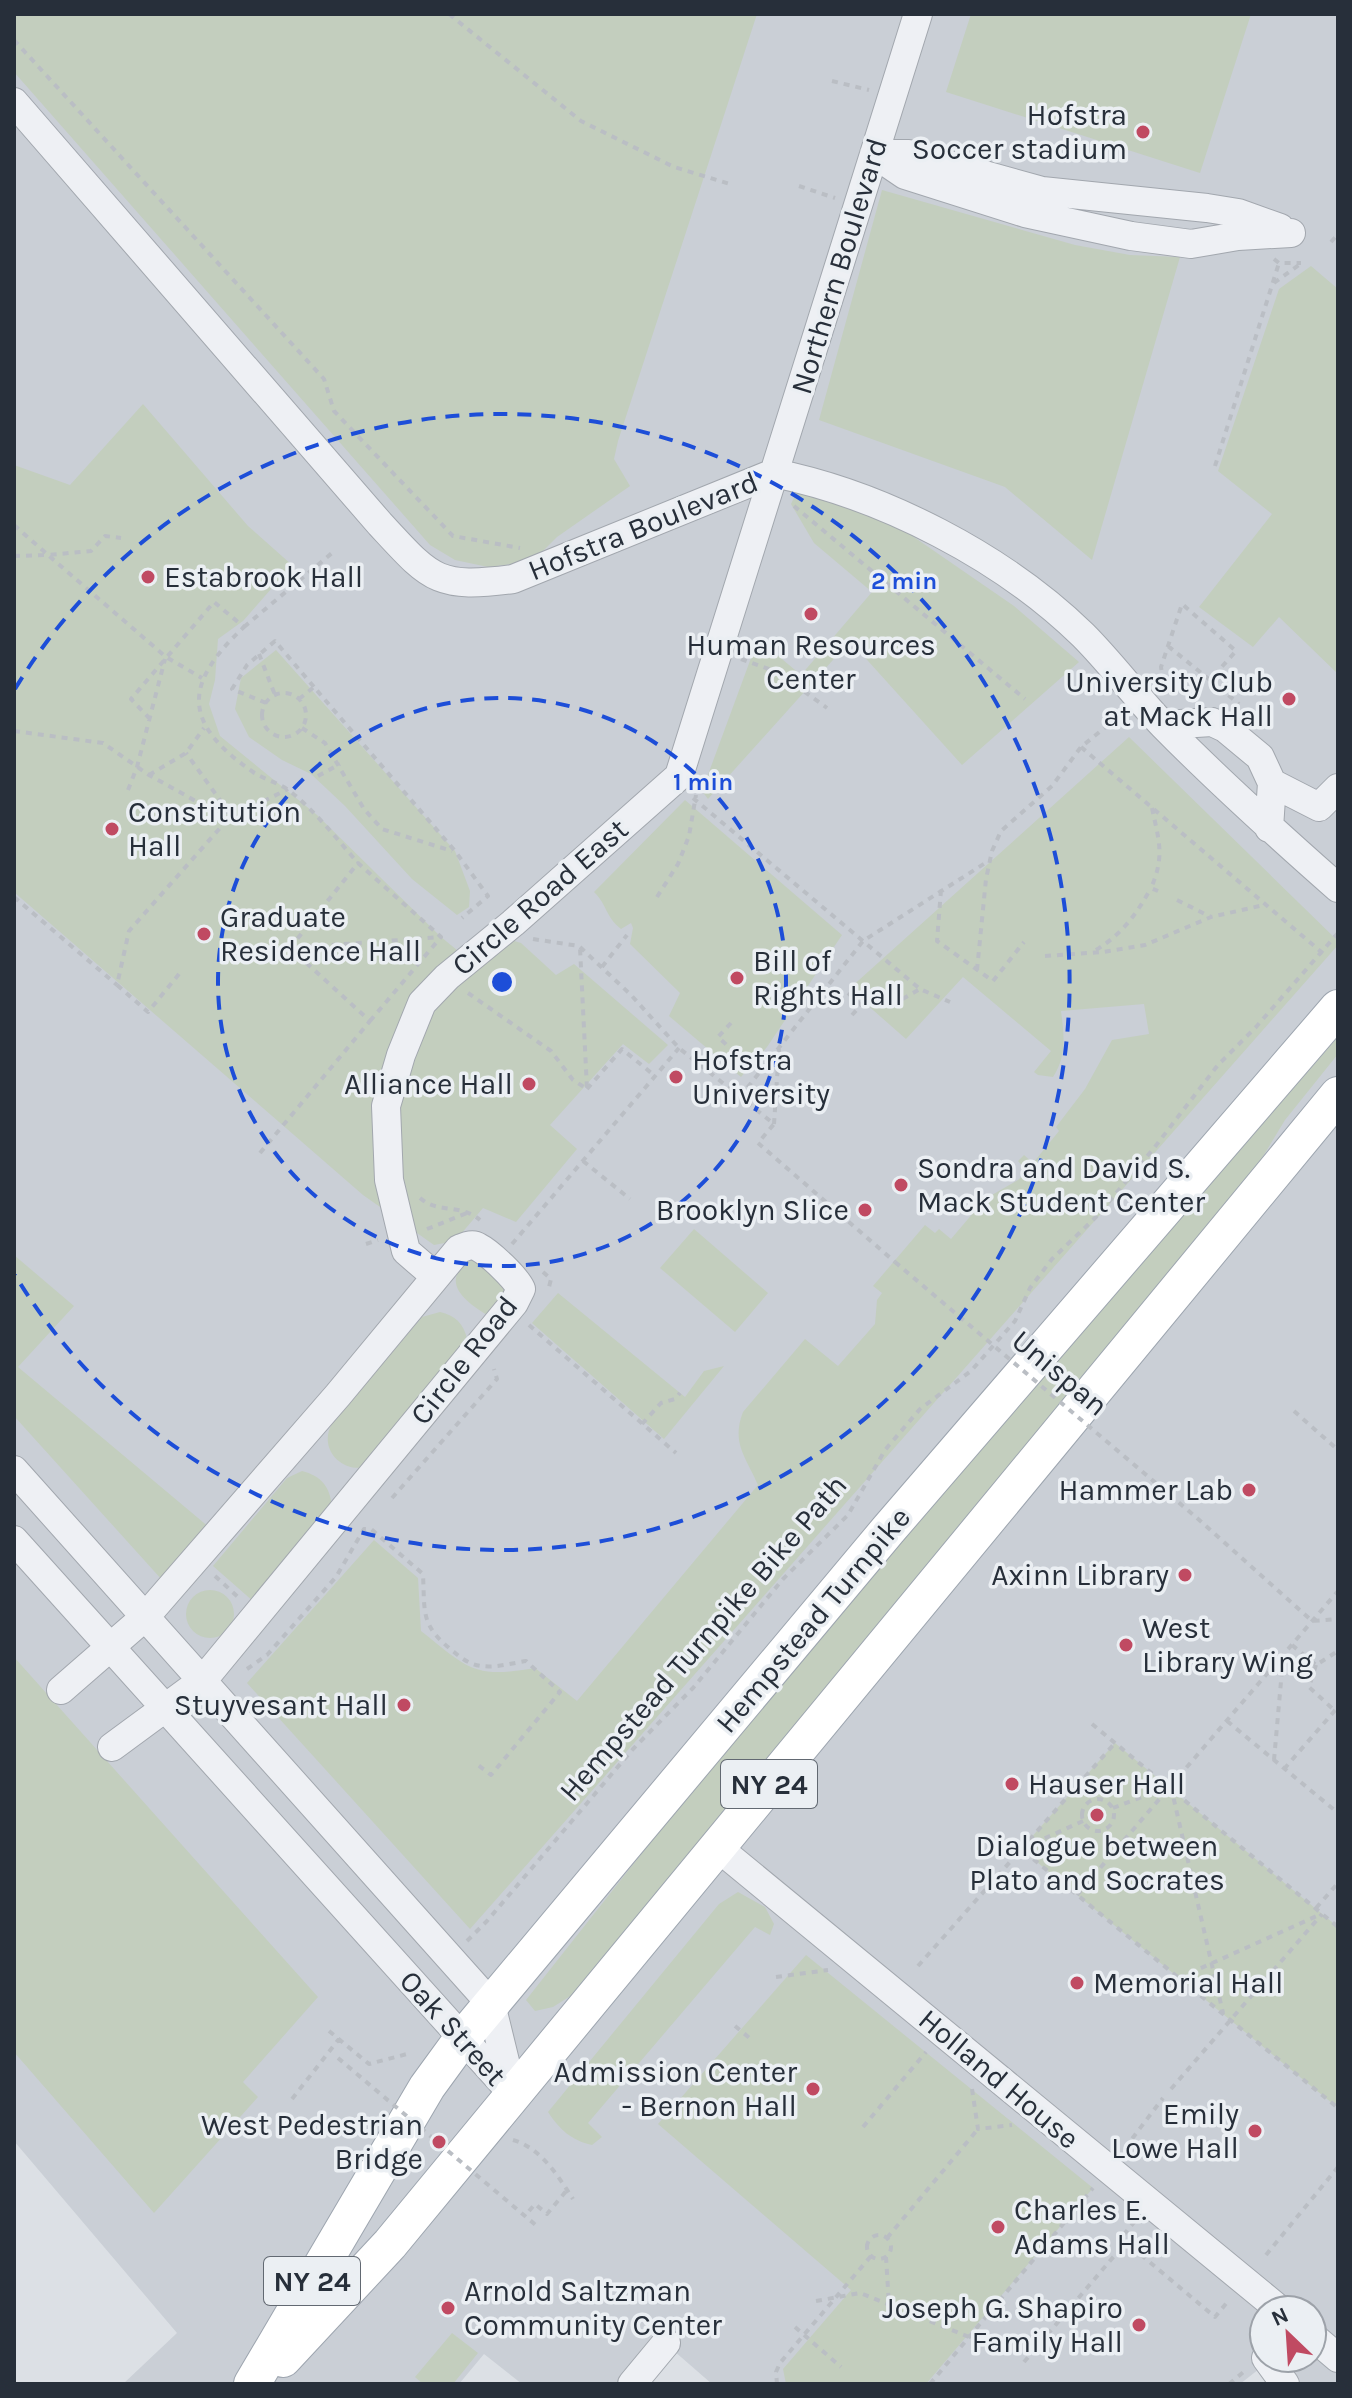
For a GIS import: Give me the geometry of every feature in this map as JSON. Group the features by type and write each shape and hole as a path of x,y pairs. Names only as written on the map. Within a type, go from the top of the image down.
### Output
{"main road":[{"name":"Hempstead Turnpike","path":"252,2384 412,2113 462,2039 898,1518 1338,1008"},
{"name":"NY 24","path":"260,2384 390,2244 1338,1095"}],"street":[{"name":"Northern Boulevard","path":"774,473 918,14"},
{"name":"Hofstra Boulevard","path":"17,111 380,524 431,575 453,582 478,584 513,579 774,473 803,479 902,514 992,564 1056,611 1083,635 1164,725 1269,828 1338,888"},
{"path":"874,154 909,154 1042,191 1238,213 1291,233 1238,236 1196,243 1136,236 1054,220 920,180 905,175 874,154"},
{"path":"1136,236 1139,203"},
{"path":"1196,243 1207,208"},
{"name":"Circle Road East","path":"435,1276 406,1251 389,1180 386,1106 401,1055 422,1003 447,977 513,923 679,776 774,473"},
{"path":"1164,725 1212,722 1225,728 1260,757 1272,783 1269,828"},
{"path":"1272,783 1319,807 1335,779"},
{"name":"Circle Road","path":"61,1690 146,1616 338,1395 459,1249 470,1245 478,1247 517,1280 521,1289 514,1303 203,1680 112,1747"},
{"name":"Oak Street","path":"14,1470 491,2004 513,2094"},
{"name":"Oak Street","path":"14,1540 513,2094"},
{"name":"Holland House","path":"717,1847 1261,2294"},
{"path":"632,2384 666,2343"}],"path":[{"path":"449,14 581,121 674,167 733,185"},
{"path":"14,40 324,379 334,411 453,536 529,549"},
{"path":"832,81 892,96"},
{"path":"799,186 858,206"},
{"path":"1331,242 1338,234"},
{"path":"1267,254 1279,263 1301,263 1272,285"},
{"path":"1215,466 1279,263"},
{"path":"795,506 1025,699"},
{"path":"14,525 166,657 202,678"},
{"path":"14,556 91,551 105,536 121,538"},
{"path":"332,553 221,648 202,678 199,706 205,728 212,738 254,773 288,789 317,815 358,863 441,937"},
{"path":"150,719 131,699 214,602 244,627"},
{"path":"1163,682 1161,667 1182,604 1236,651 1210,680"},
{"path":"266,703 232,689 238,676 275,641 455,851 488,896 462,918"},
{"path":"1168,646 1246,710"},
{"path":"259,654 275,695"},
{"path":"128,790 166,657"},
{"path":"738,659 777,672 827,708"},
{"path":"299,699 314,687"},
{"path":"288,694 299,699 306,710 302,728 291,736 271,733 264,722 262,715 266,703 275,695 288,694"},
{"path":"977,970 990,860 1001,831 1052,786 1081,747 1118,717"},
{"path":"149,775 186,753 205,728"},
{"path":"302,728 325,743 364,809 382,829 455,851"},
{"path":"14,731 103,743 149,775 228,819"},
{"path":"1081,747 1324,954"},
{"path":"186,753 225,807 228,819"},
{"path":"318,776 340,764"},
{"path":"673,781 920,989 950,1002"},
{"path":"117,985 129,931 228,819 288,789"},
{"path":"1092,953 1114,939 1128,925 1151,888 1161,862 1152,808"},
{"path":"740,1097 863,941 990,860"},
{"path":"290,948 358,863"},
{"path":"1151,888 1158,891"},
{"path":"941,890 937,941 993,981 1024,942"},
{"path":"14,897 148,1012 179,974"},
{"path":"1177,900 1211,917"},
{"path":"1045,956 1145,945 1211,917 1264,905"},
{"name":"Hempstead Turnpike Bike Path","path":"470,1937 633,1749 693,1688 800,1561 848,1515 885,1450 920,1409 971,1371 1015,1321 1030,1288 1052,1259 1096,1217 1218,1065 1324,954 1338,933"},
{"path":"602,967 627,935"},
{"path":"290,948 441,937"},
{"path":"260,1153 441,937"},
{"path":"527,938 579,946 679,1048 774,1124"},
{"path":"579,946 587,1089"},
{"path":"290,948 370,1021"},
{"path":"852,1015 861,1005 899,1001 920,989"},
{"path":"466,991 505,1021 544,1045 559,1059 573,1080 587,1089"},
{"path":"848,993 861,1005"},
{"path":"731,1023 718,1037 758,1074"},
{"path":"774,1124 780,1047"},
{"path":"521,1254 511,1245 679,1048"},
{"path":"587,1089 622,1049 655,1076"},
{"name":"Unispan","path":"774,1124 758,1143 1197,1518 1312,1621"},
{"path":"583,1161 630,1199"},
{"path":"412,1191 428,1205 471,1212 487,1226"},
{"path":"425,1230 471,1212"},
{"path":"541,1270 551,1279 544,1304"},
{"path":"536,1314 528,1324 676,1453"},
{"path":"392,1498 497,1379 493,1367 501,1358"},
{"path":"642,1424 661,1403 675,1399 680,1393"},
{"path":"1294,1411 1338,1450"},
{"path":"246,1670 267,1655 336,1577 364,1529 371,1529 423,1574 425,1611 430,1631 447,1646 464,1660 484,1667 526,1661 560,1692 491,1775 478,1765"},
{"path":"196,1559 257,1614"},
{"path":"1077,1895 1338,1591"},
{"path":"1312,1621 1338,1619"},
{"path":"1292,1645 1316,1665"},
{"path":"1284,1769 1336,1709 1309,1687 1316,1665 1338,1651"},
{"path":"1274,1760 1283,1655"},
{"path":"1227,1721 1338,1813"},
{"path":"1092,1724 1338,1927"},
{"path":"918,1966 1115,1743"},
{"path":"1112,1808 1171,1787"},
{"path":"1171,1787 1224,2015"},
{"path":"1093,1799 1104,1800 1112,1808 1112,1822 1104,1829 1094,1830 1083,1821 1084,1805 1093,1799"},
{"path":"1021,1849 1083,1821"},
{"path":"1021,1849 1338,2108"},
{"path":"1316,1909 1338,1886"},
{"path":"1179,1978 1322,1914"},
{"path":"1171,2089 1322,1914"},
{"path":"776,1977 831,1970"},
{"path":"735,2026 752,2040"},
{"path":"329,2031 369,2064 407,2054"},
{"path":"292,2099 339,2039"},
{"path":"863,2127 927,2050"},
{"path":"338,2058 538,2227"},
{"path":"971,2087 978,2129"},
{"path":"1121,2153 1163,2098"},
{"path":"887,2238 978,2129 1016,2124"},
{"path":"511,2140 523,2143 554,2169 573,2199"},
{"path":"1266,2255 1338,2167"},
{"path":"930,2384 1093,2188"},
{"path":"529,2211 535,2204 547,2214 567,2190"},
{"path":"1150,2203 1121,2238 1215,2317 1231,2298"},
{"path":"886,2257 878,2260 871,2256 867,2245 871,2238 878,2235 887,2238 891,2247 886,2257 889,2305"},
{"path":"1024,2362 1126,2242"},
{"path":"777,2384 776,2372 780,2363 871,2256"},
{"path":"816,2301 860,2293 969,2337"},
{"path":"795,2327 841,2367"},
{"path":"1229,2384 1248,2369"}],"shaded area":[{"name":"Hofstra University","path":"14,14 1338,14 1338,2384 1285,2384 1277,2374 1328,2374 1328,2294 1248,2294 1248,2374 1253,2374 1240,2384 712,2384 666,2344 632,2384 522,2384 484,2354 459,2384 123,2384 177,2333 14,2141"}],"green space":[{"path":"14,14 757,14 618,441 614,459 630,486 557,537 540,554 519,563 488,567 455,560 430,545 14,72"},
{"name":"Hofstra Soccer stadium","path":"971,14 1251,14 1200,173 946,92"},
{"path":"882,190 1075,245 1130,255 1180,257 1092,560 1005,487 819,420"},
{"path":"1311,266 1338,289 1338,674 1279,617 1253,647 1199,607 1272,514 1218,471 1279,289"},
{"path":"143,404 248,526 292,565 243,621 218,639 215,680 209,704 220,736 317,815 441,937 468,959 508,939 521,943 556,975 574,964 668,1045 649,1064 623,1044 550,1125 577,1149 516,1222 483,1208 455,1241 434,1245 363,1195 14,892 14,465 70,485"},
{"path":"800,485 895,524 1014,606 1079,662 962,765 850,641 708,799 702,791 758,639 801,675 872,592 814,543 791,504"},
{"path":"276,650 455,851 470,891 469,907 457,915 412,879 311,774 282,760 249,737 235,709 241,678"},
{"path":"1129,737 1338,941 1338,945 470,1929 247,1683 374,1540 418,1578 421,1631 437,1644 461,1662 484,1671 535,1668 577,1701 758,1485 739,1441 743,1412 805,1339 838,1366 875,1324 877,1300 882,1293 873,1286 925,1225 935,1233 939,1229 951,1239 985,1199 1018,1180 1027,1171 1018,1161 1024,1155 1033,1163 1059,1131 1056,1127 1085,1089 1112,1040 1149,1034 1144,1004 1061,1011 1061,1061 1053,1077 1038,1075 1034,1072 1051,1051 963,977 906,1039 849,989"},
{"path":"685,800 842,935 767,1047 741,1077 669,1016 680,993 630,944 631,923 621,929 594,892"},
{"path":"1338,1037 1338,1054 1285,1120 1231,1209 572,1995 553,2007 535,2011 526,2000 680,1805 875,1567"},
{"path":"694,1229 768,1293 735,1332 660,1268"},
{"path":"14,1255 74,1306 18,1367 210,1528 163,1581 14,1416"},
{"path":"473,1259 514,1285 489,1316 464,1297 456,1283 462,1267"},
{"path":"558,1293 685,1397 704,1371 724,1366 664,1439 532,1323"},
{"path":"440,1312 458,1321 467,1339 367,1467 357,1468 340,1462 330,1449 328,1440 333,1422 422,1317"},
{"path":"302,1471 323,1483 332,1507 254,1602 213,1566 287,1478"},
{"path":"210,1590 227,1597 234,1614 227,1631 210,1638 193,1631 186,1614 193,1597"},
{"path":"14,1657 318,1997 243,2082 258,2097 154,2213 14,2052"},
{"path":"1115,1743 1338,1927 1338,2108 1021,1849"},
{"path":"738,1892 765,1907 774,1924 770,1935 755,1927 588,2123 602,2137 592,2145 567,2133 548,2112 719,1904"},
{"path":"806,1955 1093,2188 926,2384 786,2384 783,2369 851,2290 658,2124"},
{"path":"452,2333 478,2353 453,2384 423,2384 415,2377"}],"place":[{"name":"Hofstra Soccer stadium","path":"1143,132"},
{"name":"Estabrook Hall","path":"148,577"},
{"name":"Human Resources Center","path":"811,614"},
{"name":"University Club at Mack Hall","path":"1289,699"},
{"name":"Constitution Hall","path":"112,829"},
{"name":"Graduate Residence Hall","path":"204,934"},
{"name":"Bill of Rights Hall","path":"737,978"},
{"name":"Hofstra University","path":"676,1077"},
{"name":"Alliance Hall","path":"529,1084"},
{"name":"Sondra and David S. Mack Student Center","path":"901,1185"},
{"name":"Brooklyn Slice","path":"865,1210"},
{"name":"Hammer Lab","path":"1249,1490"},
{"name":"Axinn Library","path":"1185,1575"},
{"name":"West Library Wing","path":"1126,1645"},
{"name":"Stuyvesant Hall","path":"404,1705"},
{"name":"Hauser Hall","path":"1012,1784"},
{"name":"Dialogue between Plato and Socrates","path":"1097,1815"},
{"name":"Memorial Hall","path":"1077,1983"},
{"name":"Admission Center - Bernon Hall","path":"813,2089"},
{"name":"Emily Lowe Hall","path":"1255,2131"},
{"name":"West Pedestrian Bridge","path":"439,2142"},
{"name":"Charles E. Adams Hall","path":"998,2227"},
{"name":"Arnold Saltzman Community Center","path":"448,2308"},
{"name":"Joseph G. Shapiro Family Hall","path":"1139,2325"}]}
